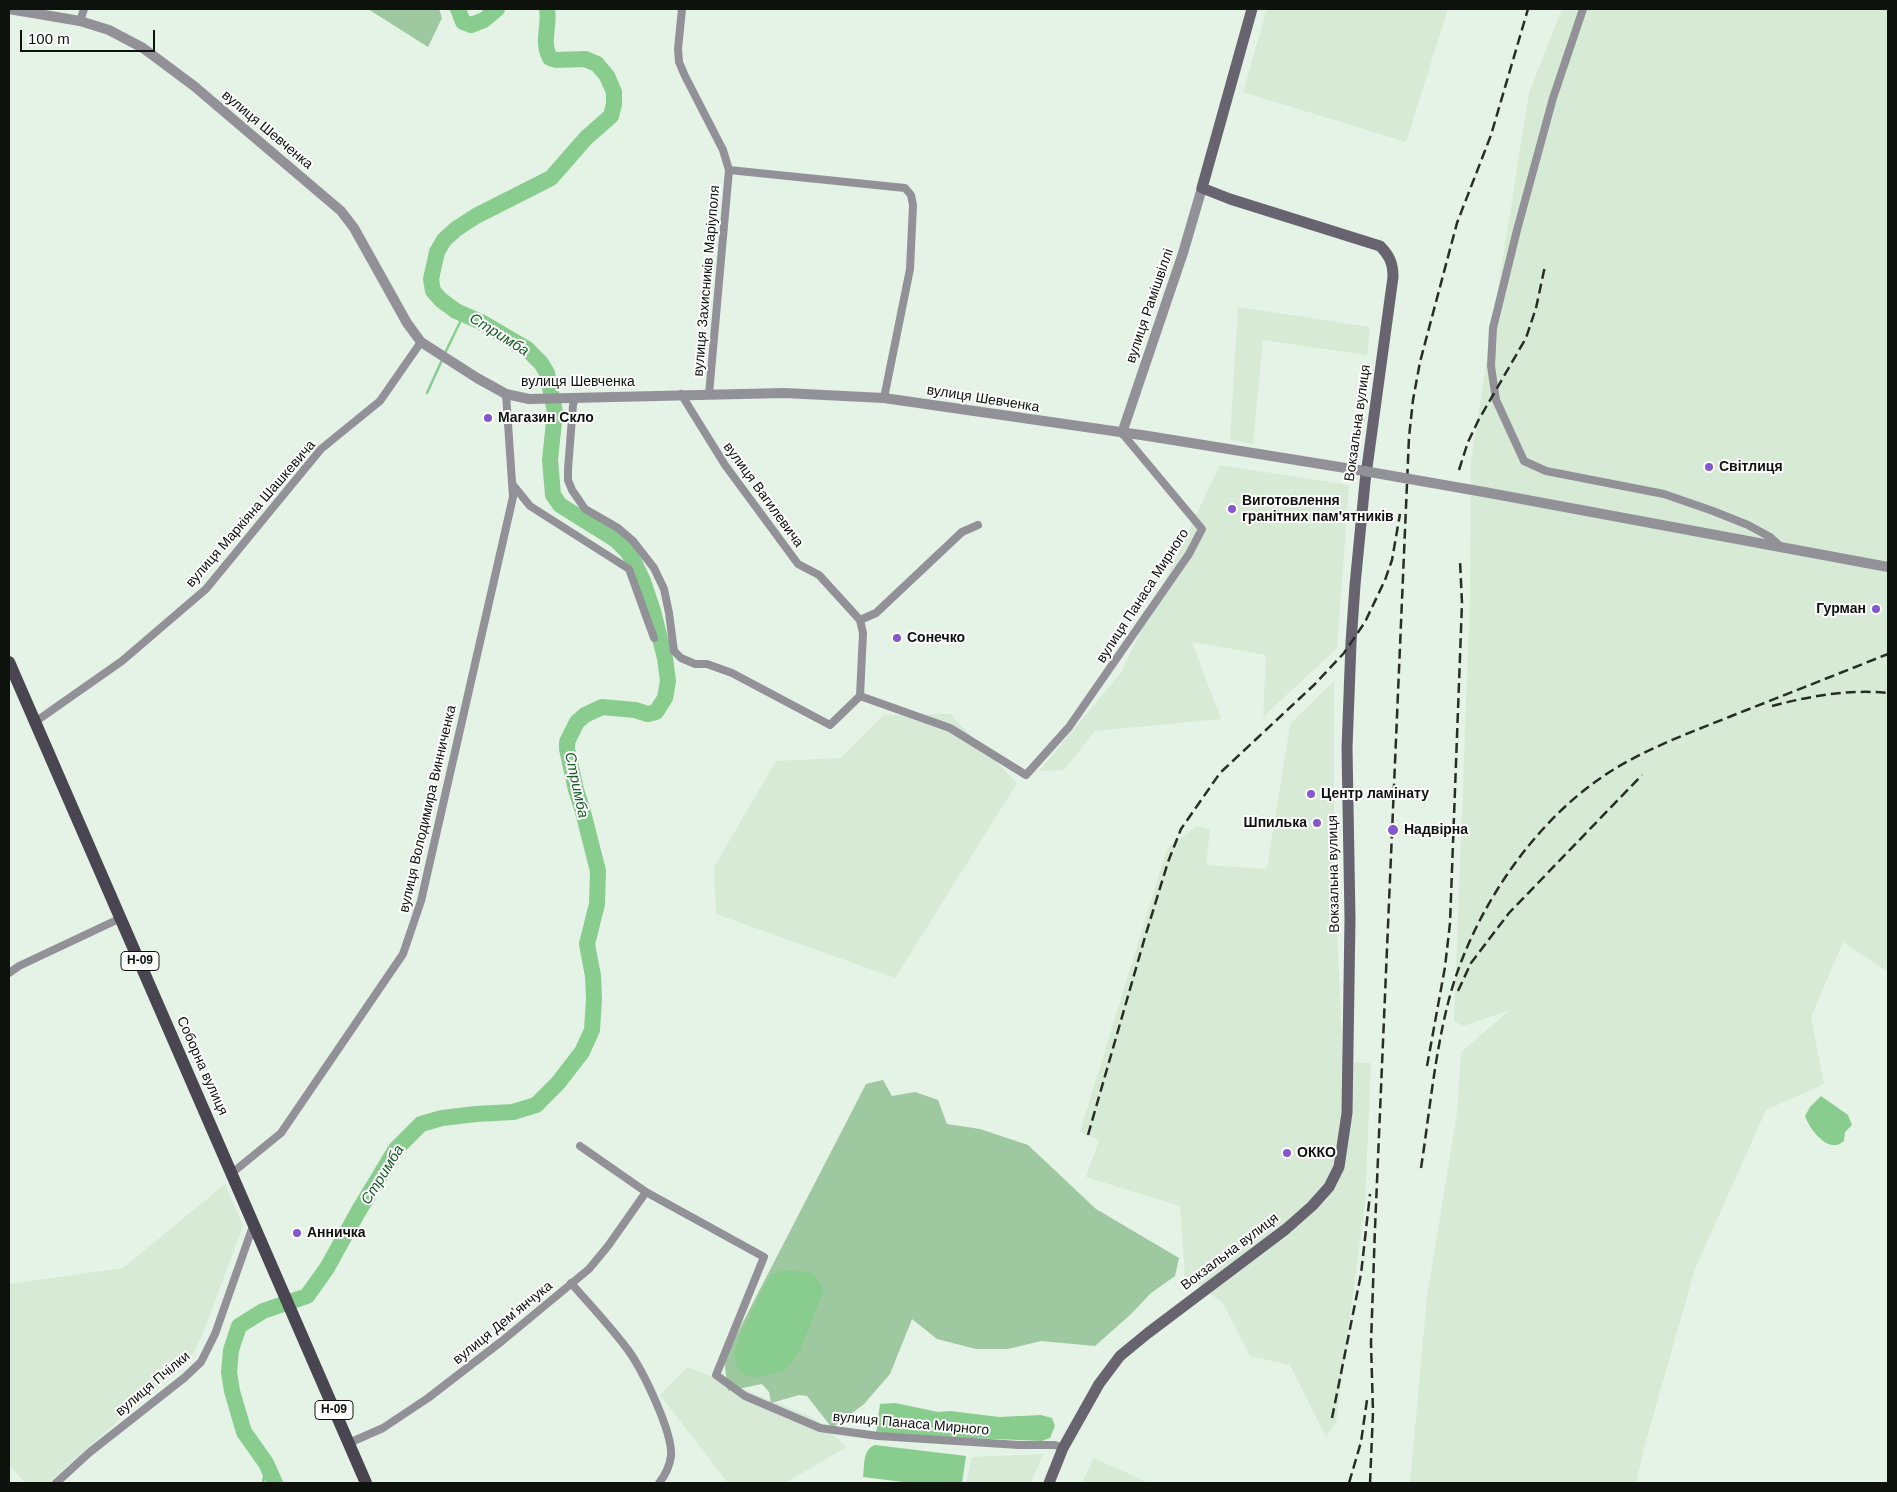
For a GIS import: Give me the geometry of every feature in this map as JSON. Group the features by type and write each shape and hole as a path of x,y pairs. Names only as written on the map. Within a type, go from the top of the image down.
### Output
{"main road":[{"path":"1202,188 1252,9"},
{"name":"Вокзальна вулиця","path":"1049,1483 1063,1448 1099,1384 1120,1356 1148,1332 1286,1229 1312,1206 1329,1187 1339,1167 1347,1113 1350,938 1347,748 1351,643 1365,482 1393,277 1393,265 1388,254 1380,246 1230,199 1202,188"},
{"name":"Соборна вулиця","path":"9,662 366,1483"}],"street":[{"name":"вулиця Шевченка","path":"9,9 80,22 109,30 143,48 194,86 341,211 354,228 407,324 421,342 506,394 528,399 784,393 884,398 1148,436 1484,492 1888,567"},
{"path":"80,22 84,9"},
{"name":"вулиця Захисників Маріуполя","path":"682,9 678,49 679,62 723,150 730,170 709,394"},
{"path":"1583,9 1553,98 1517,230 1493,328 1490,366 1496,400 1524,461 1546,471 1664,494 1748,525 1770,537 1783,548"},
{"name":"вулиця Захисників Маріуполя","path":"730,170 905,188 911,195 914,205 910,269 884,398"},
{"name":"вулиця Рамішвіллі","path":"1122,433 1183,253 1202,188"},
{"name":"вулиця Маркіяна Шашкевича","path":"35,722 122,661 206,590 321,449 380,401 421,342"},
{"name":"вулиця Володимира Винниченка","path":"232,1173 282,1132 403,954 421,901 513,497 506,394"},
{"name":"вулиця Вагилевича","path":"681,394 725,465 798,564 819,575 860,620"},
{"path":"571,399 573,405 568,480 572,490 586,509 618,528 633,541 654,568 664,590 670,613 674,651 681,658 695,664 707,664 732,673 830,725 860,696 863,633 860,620 876,613 962,532 978,525"},
{"name":"вулиця Панаса Мирного","path":"860,696 950,728 1026,775 1069,728 1189,554 1202,528 1122,433"},
{"path":"513,485 530,506 629,570 654,638"},
{"path":"9,973 19,966 121,918"},
{"path":"580,1146 646,1192"},
{"name":"вулиця Панаса Мирного","path":"646,1192 764,1257 716,1375 745,1396 820,1428 878,1436 1019,1446 1055,1445 1063,1448"},
{"name":"вулиця Демʼянчука","path":"349,1443 383,1428 428,1398 502,1341 589,1269 608,1246 646,1192"},
{"name":"вулиця Пчілки","path":"56,1483 90,1452 184,1378 201,1362 215,1334 254,1224"},
{"path":"571,1283 628,1350 638,1364 654,1399 665,1425 671,1456 659,1483"}],"shaded area":[{"path":"368,9 439,9 442,18 428,47"},
{"path":"1267,9 1448,9 1406,142 1243,92"},
{"path":"1562,9 1888,9 1888,972 1843,942 1811,1017 1824,1084 1766,1110 1695,1269 1644,1448 1636,1483 1410,1483 1427,1296 1457,1113 1461,1052 1510,1010 1463,1026 1454,1021 1470,599 1471,460 1529,93"},
{"path":"1238,307 1370,327 1367,355 1263,340 1253,444 1230,440"},
{"path":"1220,465 1349,485 1337,648 1263,717 1266,655 1192,642 1221,719 1095,731 1064,770 1039,771 1122,671"},
{"path":"1334,681 1334,868 1343,1062 1371,1063 1365,1203 1336,1423 1326,1437 1290,1365 1250,1356 1223,1303 1185,1276 1180,1206 1086,1177 1099,1140 1080,1132 1167,849 1197,826 1210,830 1206,865 1267,869 1290,724"},
{"path":"950,714 1017,783 895,978 716,914 714,867 776,761 841,758 884,715"},
{"path":"883,1080 892,1096 915,1092 938,1100 947,1124 980,1129 1028,1145 1096,1209 1179,1258 1175,1276 1151,1293 1130,1315 1095,1346 1041,1341 1008,1349 976,1349 937,1339 912,1319 890,1374 864,1404 832,1428 807,1396 799,1395 771,1403 769,1392 762,1384 728,1391 724,1359 866,1084"},
{"path":"1821,1096 1848,1115 1852,1125 1845,1132 1844,1141 1838,1145 1826,1143 1807,1122 1805,1116 1810,1107"},
{"path":"225,1184 243,1226 202,1336 192,1355 48,1483 25,1483 9,1464 9,1284 123,1268"},
{"path":"784,1270 812,1273 824,1291 798,1354 784,1371 759,1377 746,1376 738,1369 734,1354 741,1332 770,1275"},
{"path":"688,1367 812,1417 847,1447 785,1483 728,1483 660,1395"},
{"path":"895,1403 938,1412 950,1411 999,1417 1041,1415 1052,1418 1055,1426 1050,1438 1042,1441 876,1434 880,1404"},
{"path":"875,1445 966,1456 962,1483 911,1483 863,1477 866,1454"},
{"path":"1043,1454 1031,1483 966,1483 972,1457"},
{"path":"1094,1458 1149,1483 1082,1483"}],"waterway":[{"name":"Стримба","path":"458,9 463,22 471,25 484,20 497,9"},
{"name":"Стримба","path":"275,1483 266,1463 244,1432 232,1391 229,1372 231,1350 239,1326 263,1311 307,1296 327,1268 396,1149 421,1124 442,1118 513,1112 536,1105 558,1083 582,1052 592,1030 593,976 587,944 597,904 598,871 576,790 567,742 577,722 585,715 602,707 635,710 648,714 656,712 665,698 668,681 665,658 653,611 643,581 634,562 627,551 616,540 560,505 553,495 550,460 555,412 547,373 541,363 527,349 481,322 456,311 441,300 433,291 431,279 437,252 444,240 456,229 476,216 551,178 586,138 611,116 614,92 607,76 597,64 585,59 556,60 550,58 546,46 547,9"},
{"path":"445,353 464,314"},
{"path":"427,393 443,358"},
{"path":"263,1483 266,1463"}],"railway":[{"path":"1370,1483 1373,1412 1371,1343 1375,1228 1409,437 1420,362 1457,223 1491,135 1528,9"},
{"path":"1459,470 1468,442 1478,421 1526,338 1536,308 1545,266"},
{"path":"1088,1135 1145,937 1168,862 1181,829 1220,773 1314,685 1344,653 1365,622 1385,580 1392,560 1400,514"},
{"path":"1427,1066 1445,967 1450,923 1462,603 1460,561"},
{"path":"1421,1168 1433,1080 1445,1014 1462,961 1475,930 1510,870 1554,817 1605,775 1650,750 1888,654"},
{"path":"1772,706 1830,694 1888,693"},
{"path":"1458,991 1471,963 1509,913 1642,775"},
{"path":"1332,1418 1361,1274 1370,1194"},
{"path":"1349,1483 1361,1442 1367,1400"}],"place":[{"name":"Магазин Скло","path":"488,418"},
{"name":"Світлиця","path":"1709,467"},
{"name":"Виготовлення гранітних пам'ятників","path":"1232,509"},
{"name":"Гурман","path":"1876,609"},
{"name":"Сонечко","path":"897,638"},
{"name":"Центр ламінату","path":"1311,794"},
{"name":"Шпилька","path":"1317,823"},
{"name":"Надвірна","path":"1393,830"},
{"name":"ОККО","path":"1287,1153"},
{"name":"Анничка","path":"297,1233"}]}
